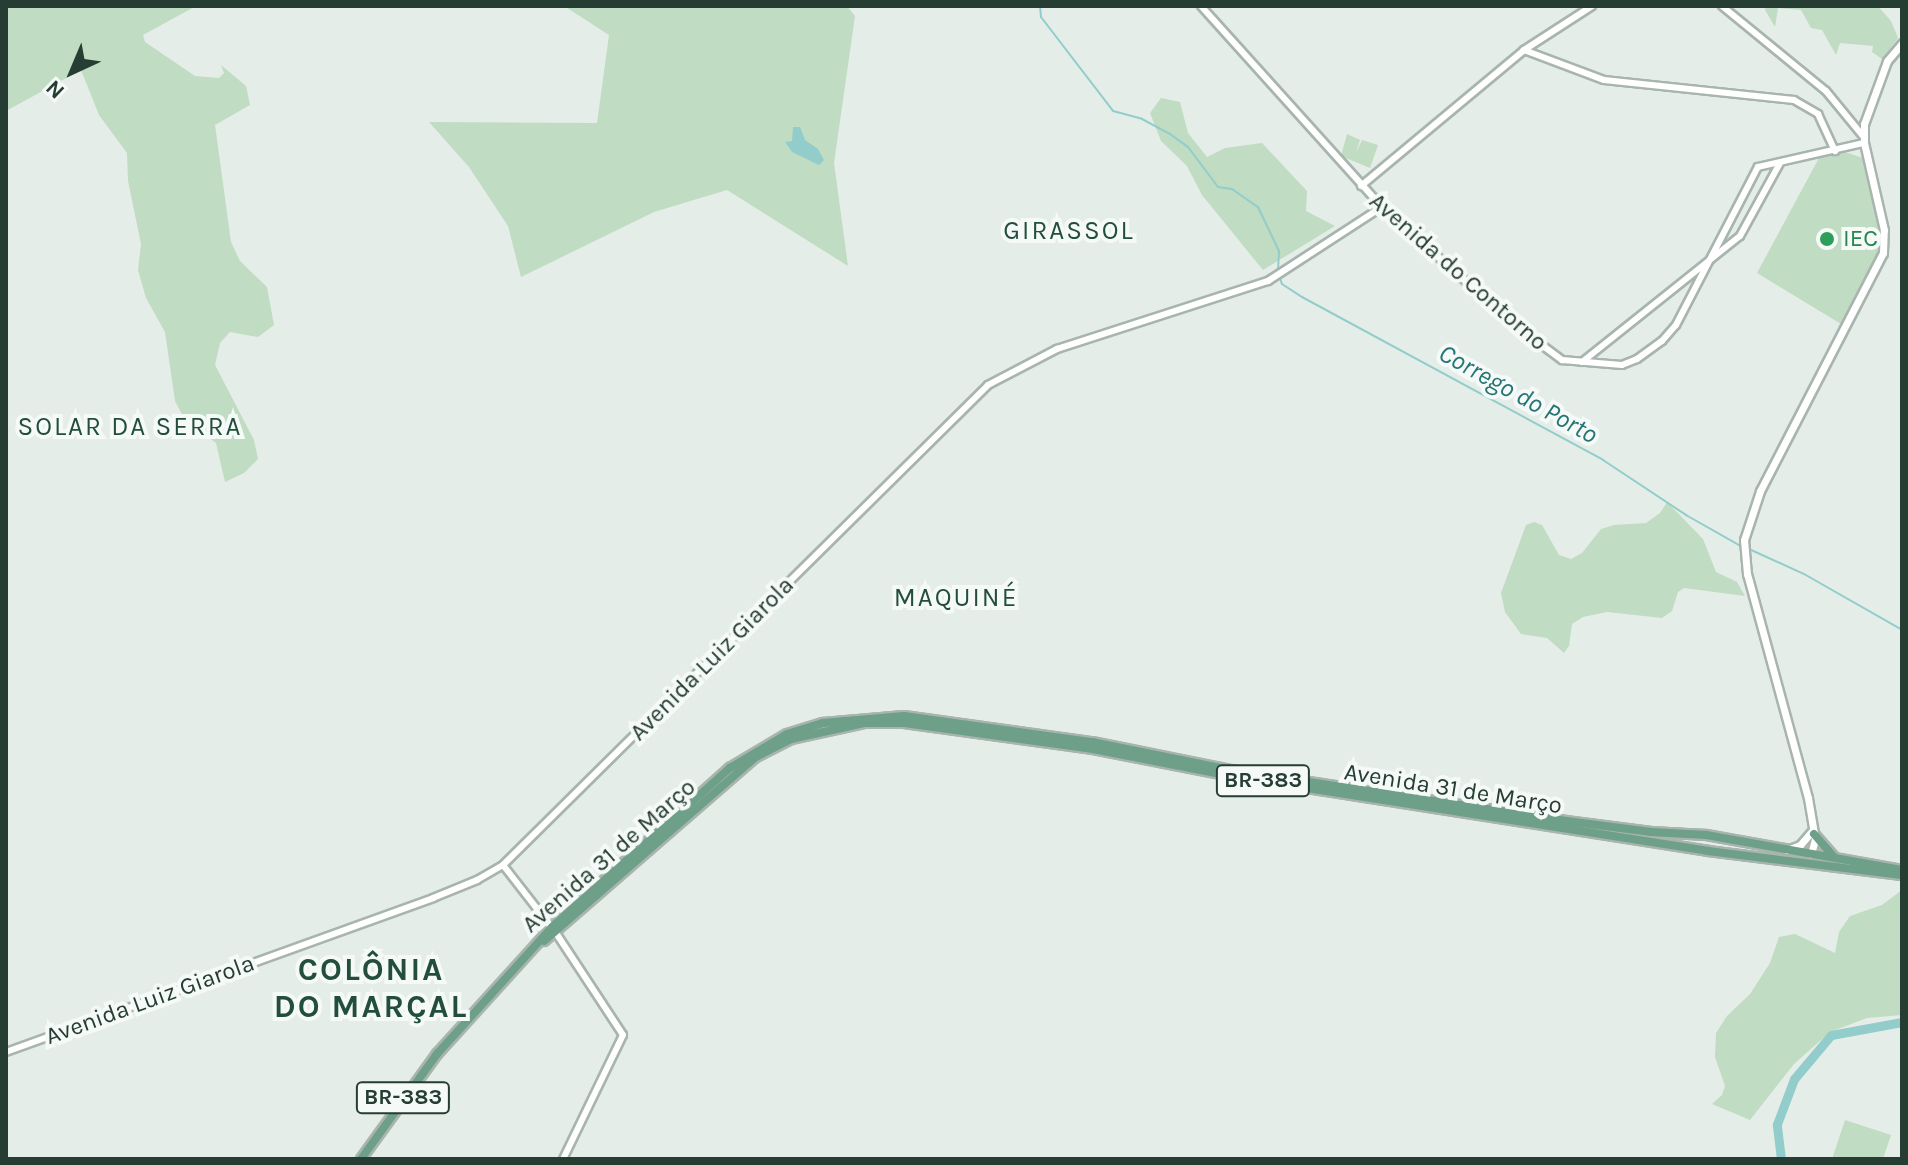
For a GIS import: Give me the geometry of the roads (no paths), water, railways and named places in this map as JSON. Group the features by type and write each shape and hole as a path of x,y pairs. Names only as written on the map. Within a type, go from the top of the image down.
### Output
{"main road":[{"path":"1792,863 1811,854 1814,832 1794,745 1747,574 1744,540 1760,491 1883,253 1884,230 1864,140 1871,98 1887,61 1902,43"},
{"name":"Avenida 31 de Março","path":"364,1159 451,1042 530,951 664,832 756,757 789,737 864,720 1165,759 1236,777 1623,829 1706,835 1786,851 1874,863 1902,872"},
{"name":"Avenida 31 de Março","path":"1443,805 1708,851 1872,874 1902,872"},
{"path":"1786,851 1800,845 1814,832"},
{"path":"1814,832 1836,857 1838,869"},
{"path":"1706,835 1700,843 1708,851"},
{"path":"1872,874 1874,863"}],"street":[{"name":"Avenida do Contorno","path":"1201,6 1382,207 1546,351 1562,360 1630,363 1662,341 1676,325 1709,260"},
{"path":"1361,186 1524,50 1592,6"},
{"path":"1709,260 1758,167 1835,151 1864,140 1826,91 1722,6"},
{"path":"1524,50 1604,80 1794,100 1818,114 1835,151"},
{"path":"1582,362 1740,236 1780,163"},
{"name":"Avenida Luiz Giarola","path":"6,1052 433,898 477,880 503,865 988,385 1057,349 1268,281 1382,207"},
{"path":"503,865 554,930 623,1035 563,1159"}],"water":[{"path":"793,127 800,127 805,140 818,149 824,160 819,165 792,152 785,142 792,141"}],"waterway":[{"name":"Corrego do Porto","path":"1040,6 1041,17 1113,111 1142,119 1170,134 1188,147 1218,187 1232,189 1258,207 1279,251 1278,271"},
{"name":"Corrego do Porto","path":"1280,278 1282,284 1302,297 1603,460 1686,515 1739,545"},
{"path":"1749,549 1804,574 1902,630"},
{"path":"1781,1159 1777,1124 1794,1079 1831,1035 1902,1022"}],"place":[{"name":"IEC","path":"1827,239"}],"district":[{"name":"GIRASSOL","path":"1069,231"},
{"name":"SOLAR DA SERRA","path":"130,427"},
{"name":"MAQUINÉ","path":"956,598"},
{"name":"COLÔNIA DO MARÇAL","path":"371,990"}]}
